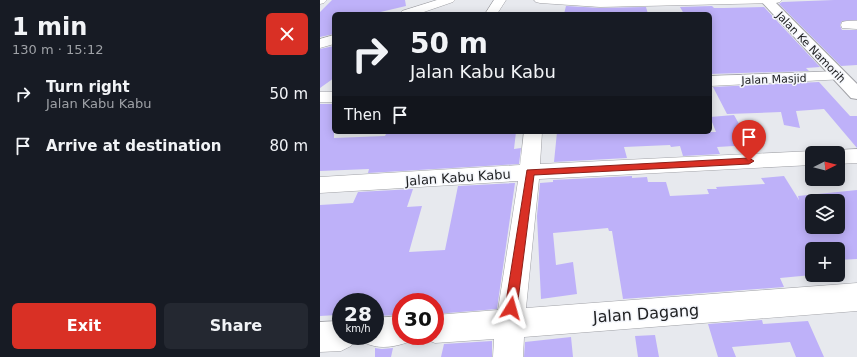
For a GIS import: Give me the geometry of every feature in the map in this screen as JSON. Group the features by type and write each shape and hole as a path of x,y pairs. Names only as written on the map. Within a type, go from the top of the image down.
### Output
{"street":[{"path":"412,12 449,0"},
{"path":"492,12 500,0"},
{"path":"540,0 600,3 776,0"},
{"path":"546,12 547,0"},
{"name":"Jalan Ke Namorih","path":"766,0 857,94"},
{"path":"320,44 332,40"},
{"name":"Jalan Masjid","path":"712,81 838,76"},
{"path":"320,97 332,97"},
{"path":"508,357 509,323 530,172 533,134"},
{"path":"845,157 857,156"},
{"name":"Jalan Kabu Kabu","path":"320,185 530,172 805,158"},
{"name":"Jalan Dagang","path":"444,327 857,297"},
{"path":"320,337 332,336"}],"building":[{"path":"332,0 405,0 406,6 380,12 332,12 332,34 320,37 320,12"},
{"path":"857,0 857,20 842,21 840,25 842,30 857,30 857,65 841,66 779,4 782,2"},
{"path":"566,6 600,8 646,7 647,12 564,12"},
{"path":"680,7 764,7 820,67 806,68 809,71 712,74 712,12 683,12"},
{"path":"332,46 332,79 320,88 320,49"},
{"path":"819,82 850,116 857,116 857,148 824,109 796,111 800,128 784,125 781,112 727,114 713,87"},
{"path":"320,104 332,104 332,134 334,134 334,138 385,136 386,134 516,134 514,149 521,148 519,164 368,173 369,169 320,171"},
{"path":"734,115 751,145 717,147 720,154 683,156 680,146 624,147 627,158 554,162 557,134 712,134 712,132 716,132 712,122 712,117"},
{"path":"632,176 632,178 647,177 648,182 666,182 670,196 709,194 707,189 717,189 716,187 765,184 761,178 784,176 799,200 798,196 805,195 805,234 845,234 845,194 818,194 857,190 857,259 845,260 845,242 805,242 805,276 780,278 784,287 623,299 612,231 609,231 608,228 553,233 556,265 573,262 577,294 541,299 537,216 540,183 553,182 553,180"},
{"path":"515,183 497,309 444,313 444,293 392,293 392,315 384,316 384,293 332,293 332,315 320,316 320,205 353,203 358,192 413,189 407,207 422,206 409,252 445,250 458,186"},
{"path":"762,320 763,324 808,321 824,357 796,357 790,342 732,347 736,357 718,357 708,324"},
{"path":"655,335 659,357 638,357 635,336"},
{"path":"571,337 573,357 524,357 525,342"},
{"path":"492,341 492,357 441,357 444,344"},
{"path":"375,348 393,348 391,357 375,357"}],"route":[{"path":"511,308 530,172 749,161"}]}
